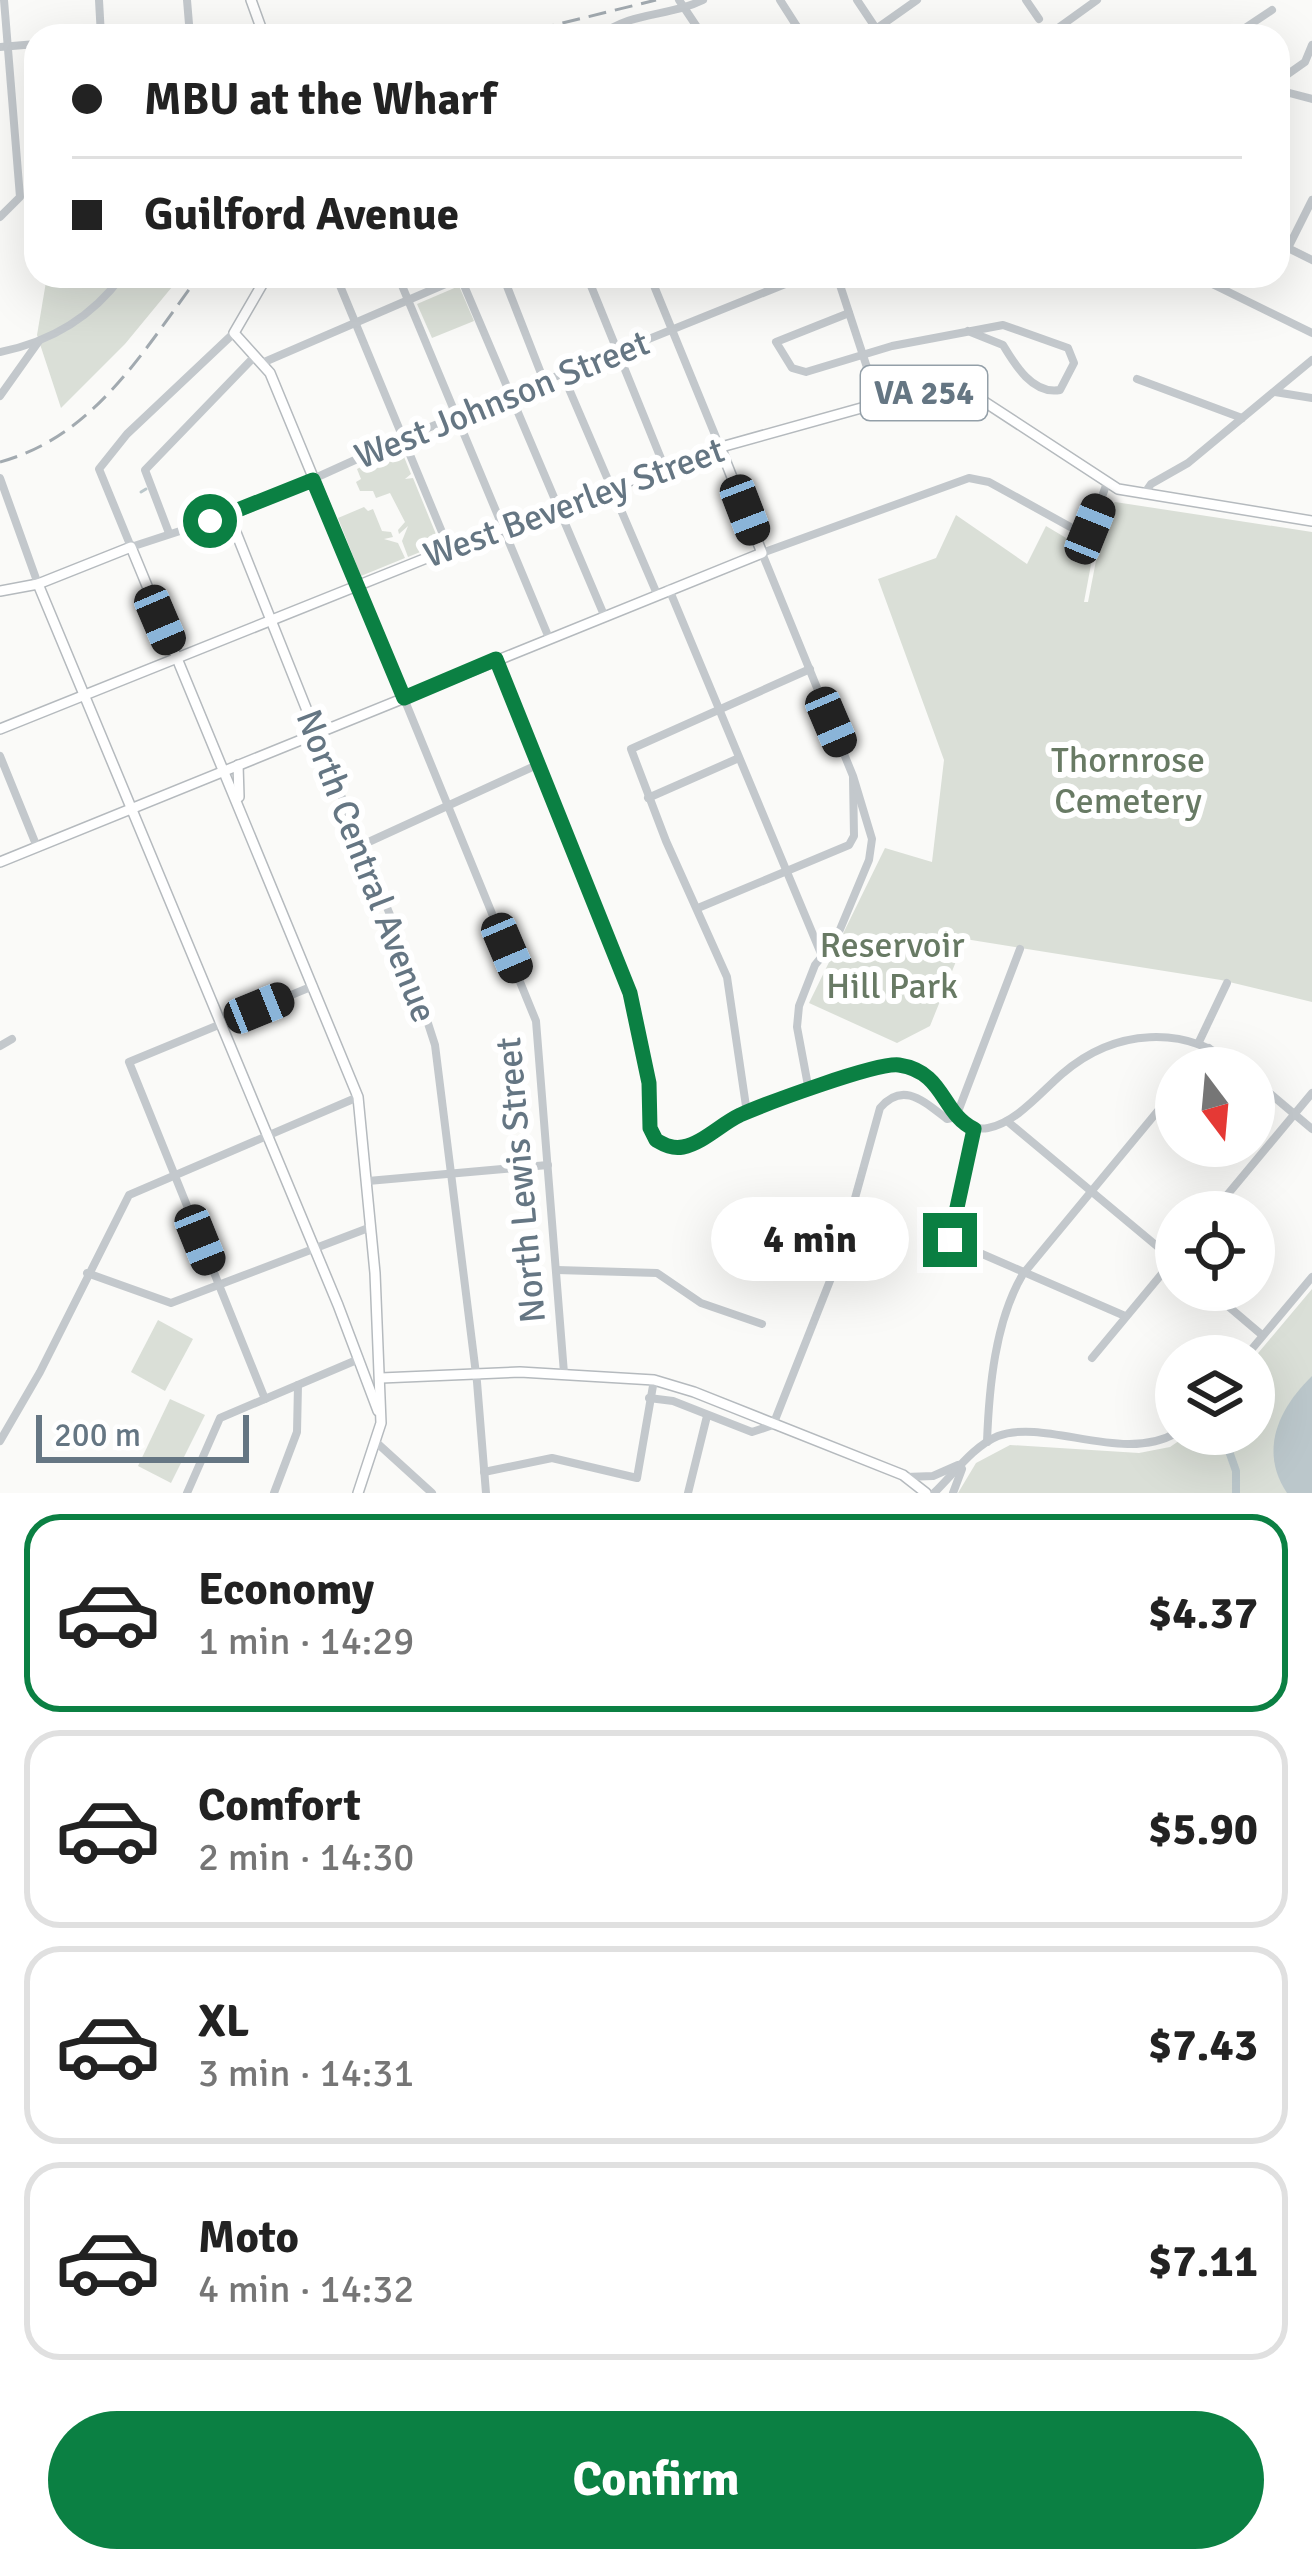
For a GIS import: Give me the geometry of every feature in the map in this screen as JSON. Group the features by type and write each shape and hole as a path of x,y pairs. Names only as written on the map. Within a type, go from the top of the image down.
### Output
{"main road":[{"path":"260,288 234,333 273,380 358,586"},
{"name":"West Beverley Street","path":"176,658 664,466 878,401 940,392 974,395 1107,483 1144,494 1312,521"},
{"path":"0,862 762,553 721,448"},
{"name":"West Johnson Street","path":"229,515 313,480"},
{"name":"North Central Avenue","path":"229,515 316,733"},
{"path":"0,591 38,584 131,547 358,1097 382,1378 382,1423 358,1493"},
{"path":"38,584 382,1423"},
{"name":"VA 254","path":"0,728 176,658"},
{"path":"238,765 239,802"},
{"path":"359,1359 380,1351"},
{"path":"382,1378 475,1372 654,1380 906,1477 930,1493"}],"street":[{"path":"0,217 20,196 4,46 4,0"},
{"path":"621,24 703,0"},
{"path":"888,24 917,0"},
{"path":"1026,0 1040,20"},
{"path":"1064,24 1097,0"},
{"path":"1251,24 1272,10"},
{"path":"1290,75 1305,62 1312,45"},
{"path":"1290,244 1312,200"},
{"path":"0,352 40,339 88,313 111,288"},
{"path":"341,288 449,549"},
{"path":"403,288 549,638"},
{"path":"169,533 145,470 259,359 434,288"},
{"path":"467,288 604,615"},
{"path":"508,288 544,382"},
{"path":"592,288 664,466"},
{"path":"655,288 721,448"},
{"name":"West Johnson Street","path":"313,480 764,288"},
{"path":"840,288 878,401"},
{"path":"1221,288 1312,332"},
{"path":"849,313 776,342 792,368 800,373 968,331 1011,326 1068,348 1074,363 1064,387 1045,390 1013,365 1003,345 968,331"},
{"path":"131,547 99,469 127,434 234,333"},
{"path":"0,396 40,339"},
{"path":"1144,494 1312,360"},
{"path":"563,374 656,594"},
{"path":"1137,379 1242,418"},
{"path":"1273,392 1312,398"},
{"path":"0,478 5,512 38,584"},
{"path":"809,1091 797,1015 809,978 836,939 872,851 872,834 762,553 969,478 986,481 1083,534 1090,529 1107,483"},
{"name":"West Johnson Street","path":"131,547 229,515"},
{"name":"North Lewis Street","path":"358,586 534,1014 564,1373"},
{"path":"669,589 822,956"},
{"path":"496,659 630,993 649,1083 650,1128 664,1145 686,1146 747,1113 877,1067 902,1066 932,1080 956,1117 974,1129 1006,1121 1102,1047 1153,1036 1206,1047"},
{"path":"747,1113 730,987 631,748 810,669"},
{"name":"North Central Avenue","path":"316,733 407,959 433,1039 486,1493"},
{"path":"0,756 38,847"},
{"path":"649,798 739,758"},
{"path":"362,845 539,764"},
{"path":"698,908 853,841 853,776"},
{"path":"956,1117 1020,949"},
{"path":"1198,1044 1228,983"},
{"path":"265,1399 129,1062 313,986"},
{"path":"0,1046 12,1039"},
{"path":"650,1398 674,1401 752,1432 773,1425 837,1263 880,1108 903,1093 918,1097 947,1119 956,1117"},
{"path":"1230,1191 1312,1093"},
{"path":"0,1441 40,1372 125,1198 358,1097"},
{"path":"1275,1098 1312,1129"},
{"path":"987,1442 992,1377 1011,1293 1155,1114"},
{"path":"1006,1121 1155,1243"},
{"path":"974,1129 948,1237 954,1244 1125,1316"},
{"path":"368,1180 548,1165"},
{"path":"87,1273 172,1303 371,1227"},
{"path":"557,1270 654,1272 701,1303 762,1324"},
{"path":"1264,1335 1312,1277"},
{"path":"1092,1358 1155,1282"},
{"path":"1234,1311 1262,1335"},
{"path":"189,1492 218,1420 359,1359"},
{"path":"484,1472 552,1458 637,1478 654,1380"},
{"path":"274,1493 297,1432 298,1384"},
{"path":"688,1493 706,1416"},
{"path":"930,1493 987,1442 1010,1433 1155,1441"},
{"path":"377,1443 432,1493"},
{"path":"906,1477 933,1476 965,1462"},
{"path":"953,1493 965,1462"}],"green space":[{"path":"45,288 171,288 125,344 61,408 37,335"},
{"path":"460,288 474,321 432,338 417,304"},
{"path":"400,447 411,474 405,479 413,478 440,544 408,557 402,541 408,526 399,534 405,522 390,493 376,498 373,491 360,491 356,482 361,479 357,469"},
{"name":"Thornrose Cemetery","path":"1115,502 1312,532 1312,1002 1221,980 965,939 930,1026 897,1043 809,1003 885,848 932,862 944,760 878,579 936,558 956,515 1027,564 1046,526 1093,554 1084,602 1088,602 1106,509"},
{"path":"364,507 373,509 382,531 393,537 384,539 398,543 405,558 361,576 338,518"},
{"path":"1312,1289 1312,1493 958,1493 976,1463 1010,1445 1139,1453 1155,1450 1155,1455 1275,1455 1273,1335"},
{"path":"158,1320 193,1339 165,1391 131,1372"},
{"path":"170,1399 205,1415 171,1483 138,1466"}],"shaded area":[{"path":"1312,1376 1312,1493 1287,1493 1274,1462 1275,1438 1282,1416"}],"waterway":[{"path":"141,492 146,489"},
{"path":"1230,1455 1236,1493"}],"railway":[{"path":"559,24 656,0"},
{"path":"0,462 34,450 90,411 136,361 190,288"}],"route":[{"path":"210,521 313,480 404,698 496,659 630,993 649,1083 650,1128 656,1140 675,1148 686,1146 742,1114 837,1080 886,1065 911,1068 932,1080 956,1117 974,1129 950,1240"}],"park label":[{"name":"Reservoir Hill Park","path":"892,966"}]}
